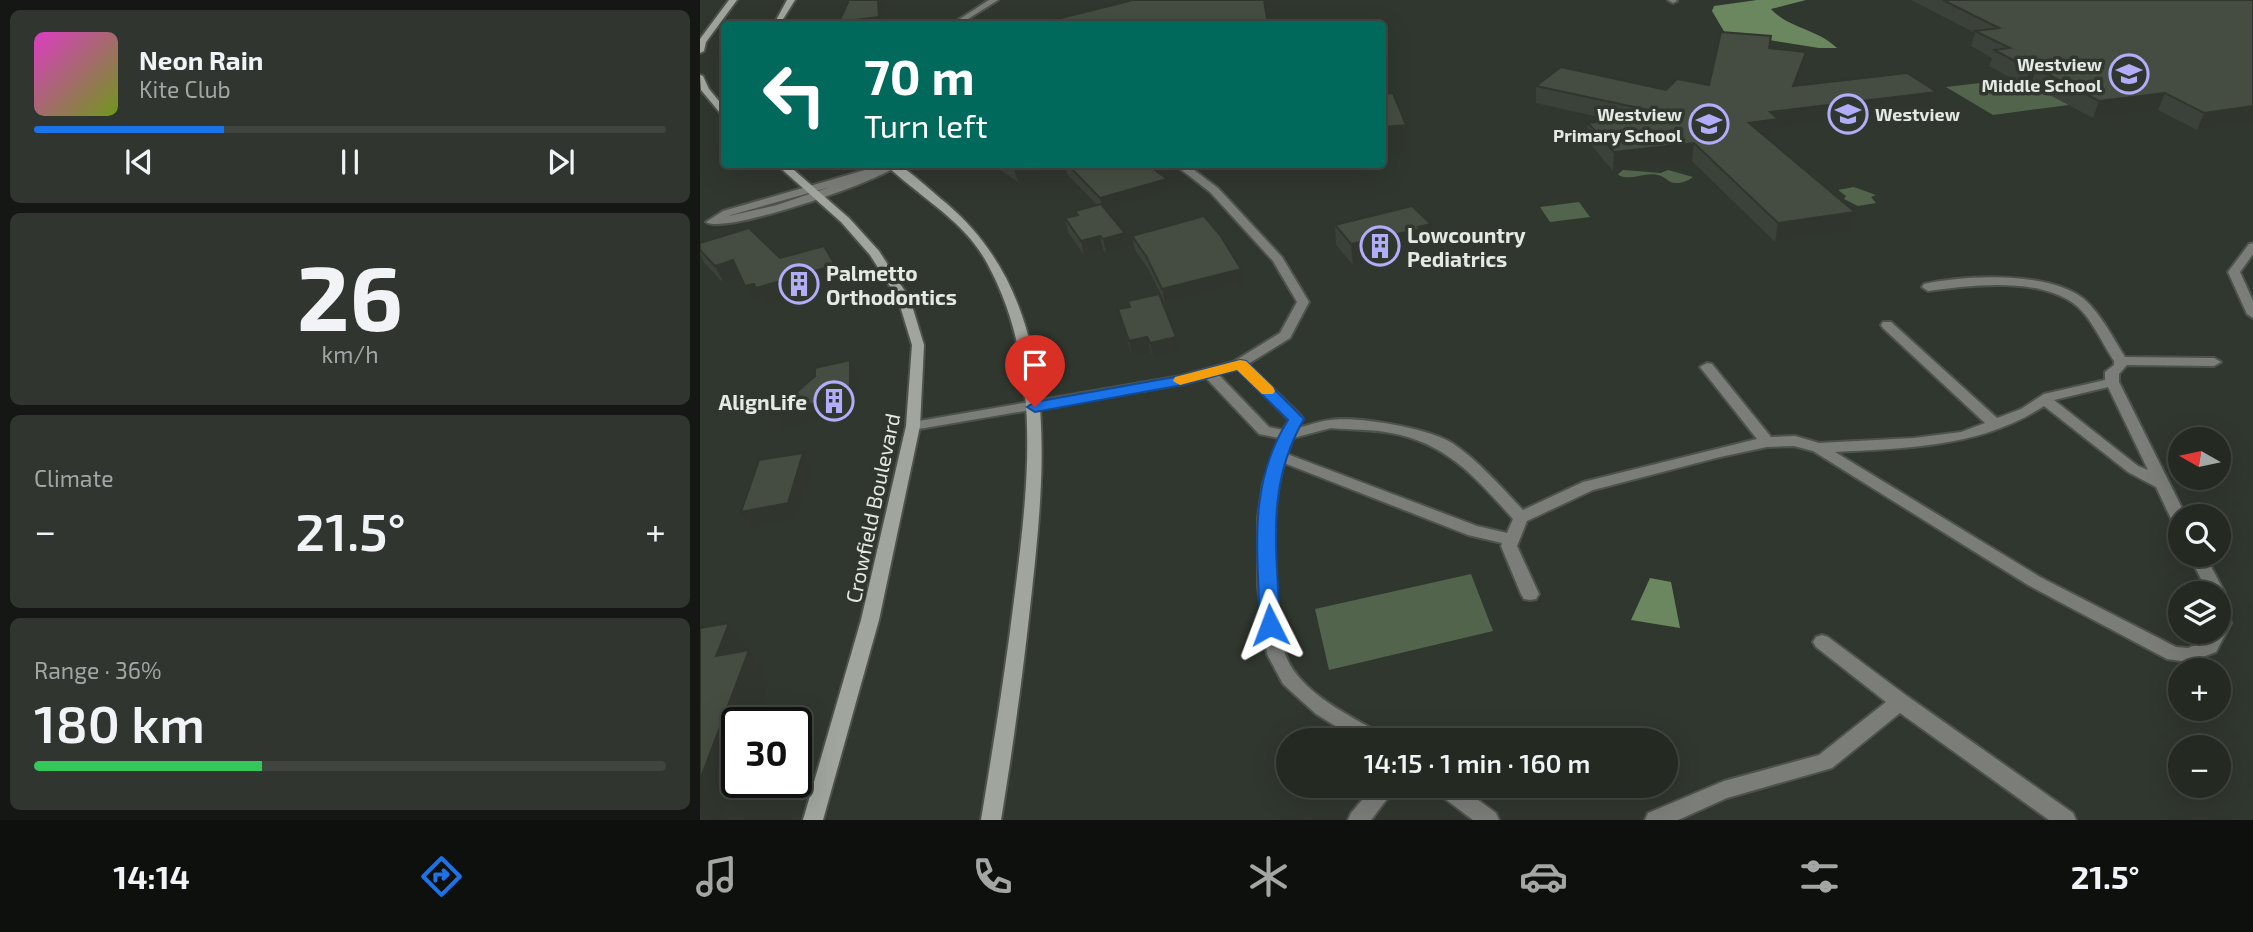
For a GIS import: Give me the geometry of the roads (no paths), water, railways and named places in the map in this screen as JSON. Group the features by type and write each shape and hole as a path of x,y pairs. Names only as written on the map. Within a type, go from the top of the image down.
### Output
{"main road":[{"path":"700,51 702,42 733,0"},
{"path":"779,21 792,0"},
{"path":"700,78 705,90 721,109"},
{"name":"Crowfield Boulevard","path":"786,168 845,220 874,253 904,299 918,345 913,426 870,620 813,820"},
{"path":"895,168 953,214 993,262 1023,332 1035,407 1036,478 1013,689 991,820"}],"street":[{"path":"961,21 994,0"},
{"path":"705,224 727,213 813,192 882,168"},
{"path":"913,426 1035,407 1209,373 1240,364 1285,335 1303,302 1278,259 1214,190 1184,168"},
{"path":"2253,246 2234,272 2253,314"},
{"path":"1928,287 1959,282 2010,282 2059,292 2078,300 2121,361 2120,367 2112,372 2112,382 2172,504"},
{"path":"1887,325 1995,424"},
{"path":"2121,361 2214,362"},
{"path":"1240,364 1296,419 1279,456 1266,503 1270,625 1280,666 1301,693 1355,728"},
{"path":"1707,367 1767,442"},
{"path":"1209,373 1264,431 1287,435 1331,424 1390,428 1422,436 1446,446 1486,480 1521,518"},
{"path":"1818,448 1964,436 2045,400 2112,382"},
{"path":"2045,400 2133,469 2162,484"},
{"path":"1530,594 1509,546 1521,518 1588,486 1767,442 1795,441 1818,448 2034,581 2173,654 2189,655 2211,644"},
{"path":"1279,456 1474,531 1512,540"},
{"path":"1822,642 1900,702 2066,820"},
{"path":"1655,820 1724,790 1825,762 1900,702"},
{"path":"1358,820 1377,798"},
{"path":"1459,798 1489,820"}],"place":[{"name":"Westview Middle School","path":"2129,74"},
{"name":"Westview","path":"1848,114"},
{"name":"Westview Primary School","path":"1709,124"},
{"name":"Lowcountry Pediatrics","path":"1380,246"},
{"name":"Palmetto Orthodontics","path":"799,284"},
{"name":"AlignLife","path":"834,401"}]}
